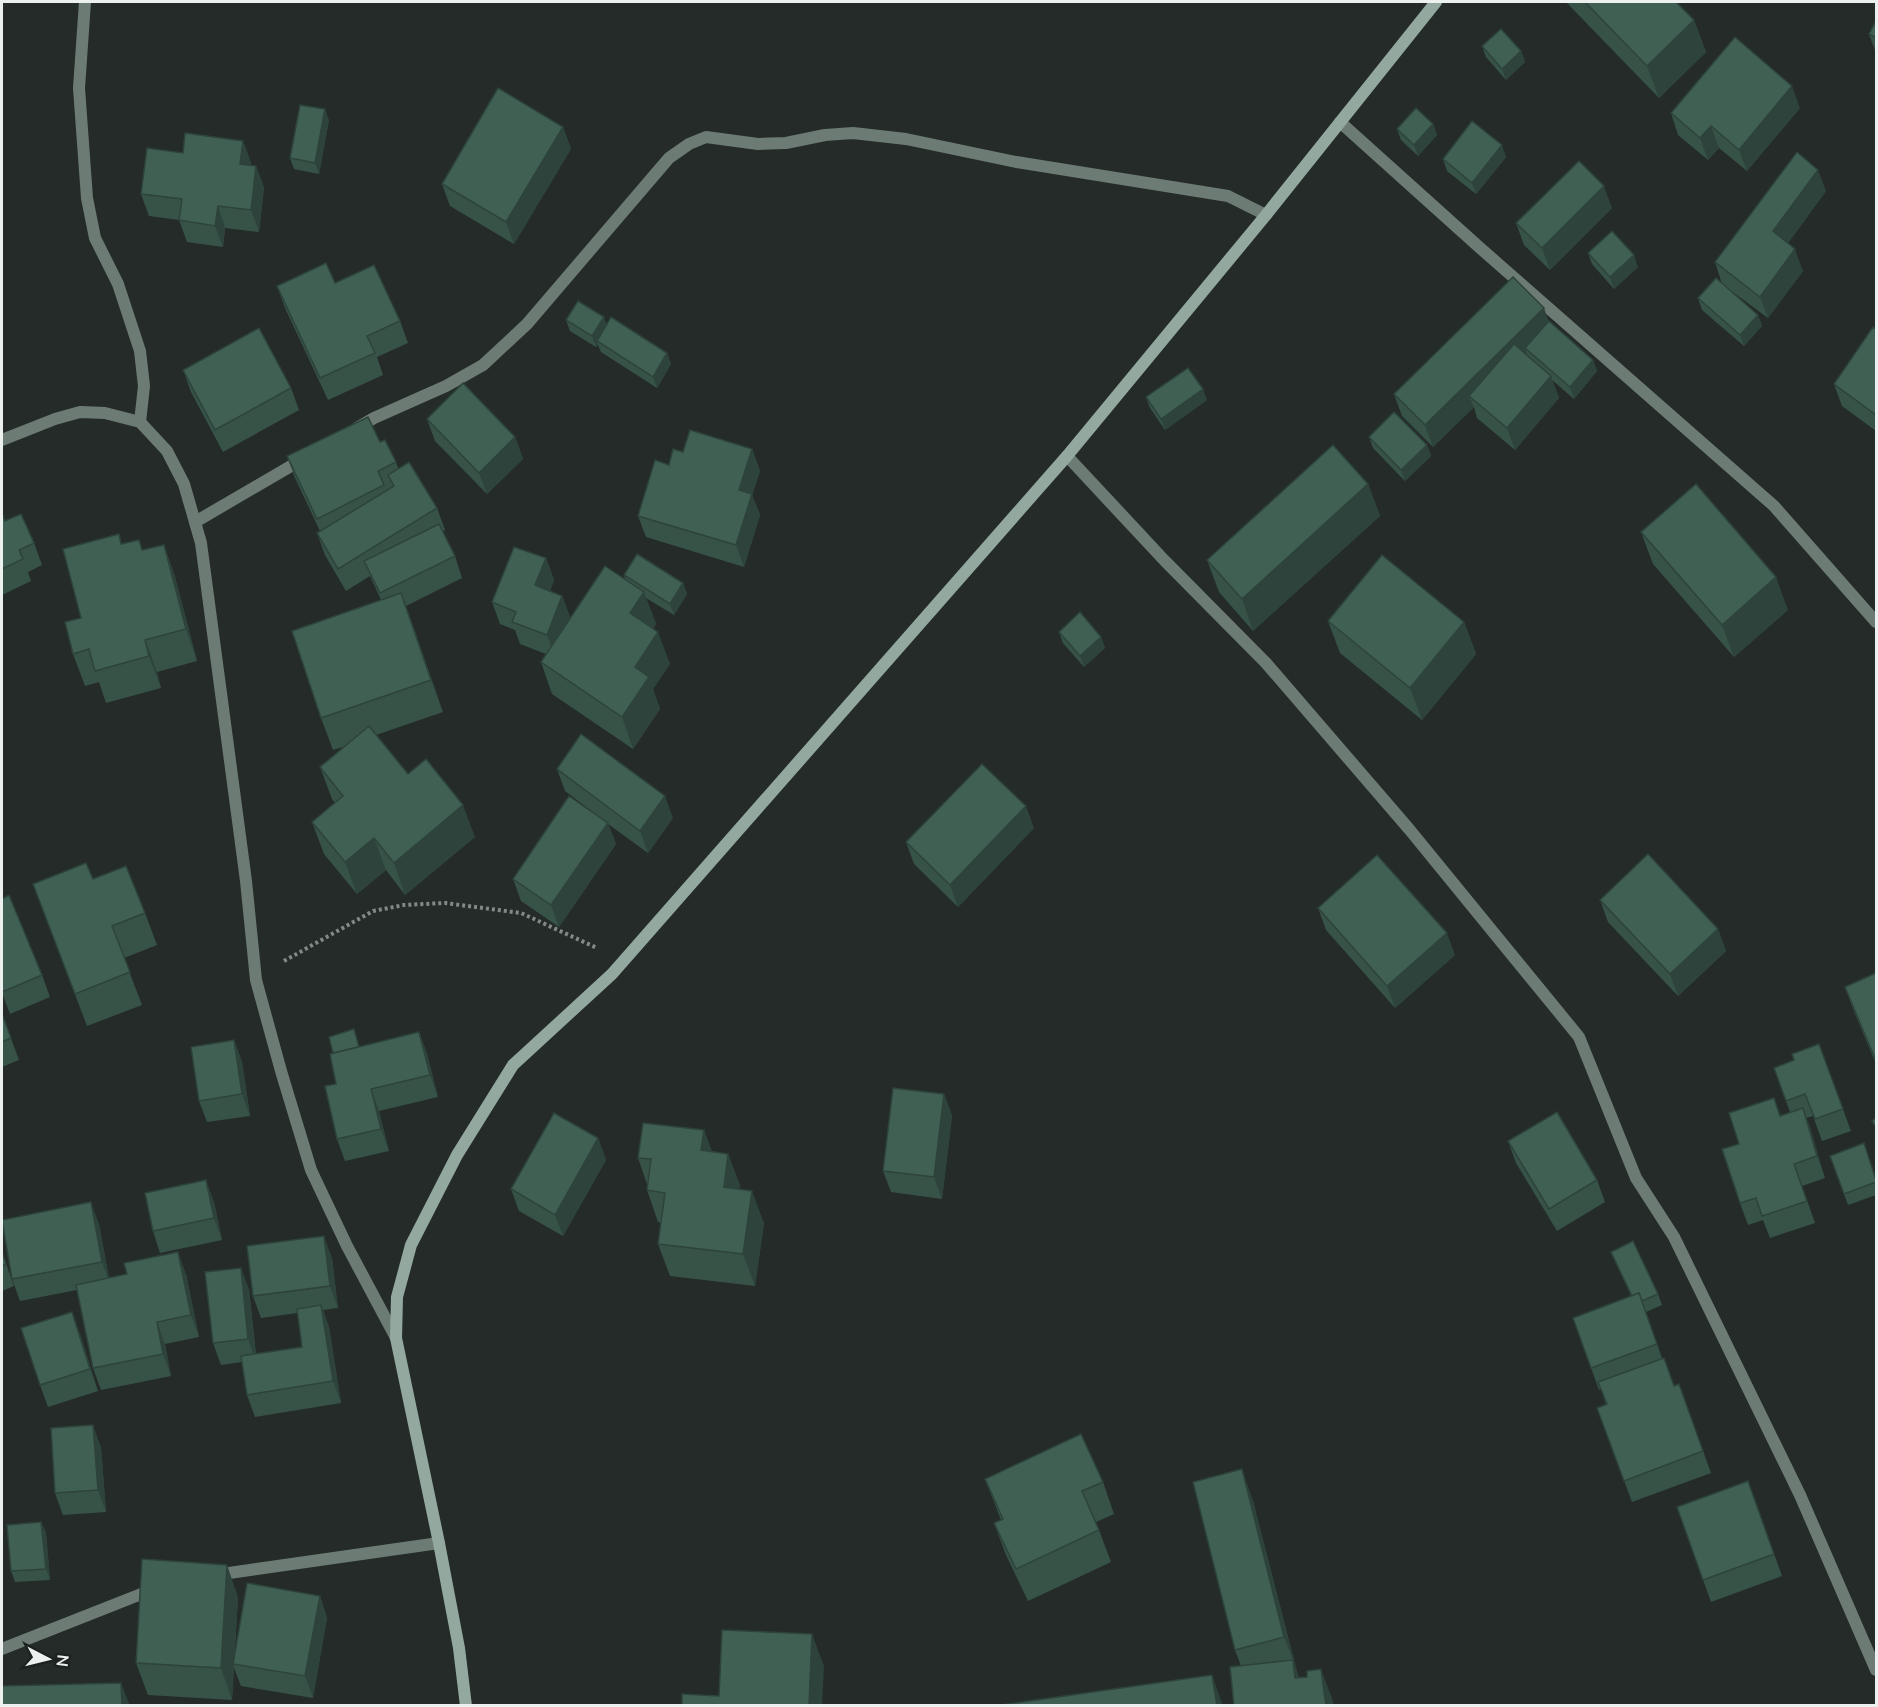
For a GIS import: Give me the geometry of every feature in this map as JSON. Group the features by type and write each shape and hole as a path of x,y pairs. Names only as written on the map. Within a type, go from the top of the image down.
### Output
{"street":[{"path":"85,2 79,88 87,198 95,238 118,284 140,351 144,386 140,422"},
{"path":"466,1706 459,1648 396,1338 397,1297 411,1245 457,1155 513,1065 624,961 1067,456 1266,215 1436,2"},
{"path":"1340,122 1774,506 1876,622"},
{"path":"344,435 374,418 446,386 483,365 527,324 669,158 689,144 706,137 758,144 786,143 840,133 906,139 1016,162 1228,196 1266,215"},
{"path":"2,440 80,411 105,413 140,422 167,451 184,484 201,543 226,720 256,980 311,1170 396,1338"},
{"path":"195,522 315,452"},
{"path":"1067,456 1164,560 1266,663 1409,829 1579,1037 1636,1178 1674,1237 1800,1495 1876,1670"},
{"path":"202,1576 439,1543"},
{"path":"2,1649 167,1584"}],"path":[{"path":"256,980 299,951 373,911 404,905 445,903 521,913 624,961"}],"building":[{"path":"1585,2 1676,2 1694,20 1647,66"},
{"path":"1876,21 1876,38 1869,34"},
{"path":"1501,29 1521,51 1502,69 1482,46"},
{"path":"1735,37 1792,86 1739,150 1711,126 1700,138 1671,113"},
{"path":"498,88 563,127 506,222 442,184"},
{"path":"300,105 325,109 315,163 290,158"},
{"path":"1416,108 1433,124 1414,145 1397,129"},
{"path":"1472,121 1502,145 1472,183 1443,159"},
{"path":"185,133 243,141 240,164 256,166 251,210 218,206 215,226 179,220 182,199 141,194 147,148 183,153"},
{"path":"1797,152 1818,170 1773,231 1795,249 1760,297 1715,262"},
{"path":"1579,161 1604,186 1542,248 1516,223"},
{"path":"1612,231 1634,255 1610,277 1588,253"},
{"path":"326,263 335,283 374,265 400,321 367,336 375,353 320,378 277,286"},
{"path":"1513,277 1544,308 1425,425 1394,394"},
{"path":"1716,278 1758,315 1740,335 1698,298"},
{"path":"578,301 604,317 592,336 566,320"},
{"path":"611,317 667,353 653,377 597,341"},
{"path":"1549,321 1593,360 1570,387 1525,348"},
{"path":"1873,327 1876,330 1876,415 1834,384"},
{"path":"259,328 291,388 215,430 183,370"},
{"path":"1514,344 1551,376 1507,428 1469,396"},
{"path":"1188,368 1203,389 1161,419 1146,397"},
{"path":"463,383 515,437 479,473 427,419"},
{"path":"1394,412 1427,445 1401,470 1369,437"},
{"path":"368,417 380,442 385,440 396,462 378,471 384,485 317,519 287,456"},
{"path":"690,430 752,449 739,490 752,494 736,545 638,516 655,460 669,465 673,449 683,452"},
{"path":"1333,445 1368,484 1242,599 1207,560"},
{"path":"409,462 437,508 338,569 317,533 394,486 388,475"},
{"path":"1696,484 1776,577 1722,625 1641,532"},
{"path":"2,514 5,521 21,514 34,543 19,550 23,559 2,569"},
{"path":"439,524 455,556 380,593 364,561"},
{"path":"119,534 121,544 139,540 142,550 164,545 186,629 145,640 149,656 95,671 89,649 73,654 65,622 81,618 63,549"},
{"path":"514,547 546,558 535,585 562,596 547,635 512,622 516,612 492,602"},
{"path":"637,554 683,583 670,604 624,575"},
{"path":"1382,555 1464,622 1410,688 1328,621"},
{"path":"605,566 644,592 630,613 658,632 635,667 649,677 622,717 541,662"},
{"path":"401,593 431,680 321,718 292,631"},
{"path":"1080,612 1101,637 1080,656 1059,632"},
{"path":"369,726 408,774 426,759 463,805 394,863 374,838 345,862 312,822 343,796 320,767"},
{"path":"581,734 665,796 640,831 557,769"},
{"path":"982,764 1026,806 950,885 906,842"},
{"path":"569,796 608,823 551,905 513,879"},
{"path":"1648,854 1718,929 1670,974 1600,900"},
{"path":"1377,855 1447,933 1387,986 1318,908"},
{"path":"86,863 93,879 126,866 145,913 112,926 130,972 75,994 33,884"},
{"path":"9,895 42,975 2,992 2,899"},
{"path":"1876,973 1876,1061 1845,987"},
{"path":"2,1014 11,1038 2,1042"},
{"path":"354,1029 359,1047 333,1053 329,1037"},
{"path":"419,1032 430,1075 371,1089 381,1129 337,1139 325,1086 336,1084 330,1054"},
{"path":"234,1040 242,1094 199,1101 191,1047"},
{"path":"1819,1044 1843,1109 1815,1119 1805,1094 1786,1101 1774,1068 1794,1060 1792,1054"},
{"path":"893,1088 944,1094 934,1177 883,1171"},
{"path":"1774,1098 1780,1116 1803,1108 1817,1156 1794,1164 1807,1201 1762,1216 1756,1198 1740,1203 1722,1149 1739,1144 1729,1113"},
{"path":"1557,1112 1597,1180 1549,1209 1508,1141"},
{"path":"554,1113 598,1138 555,1215 511,1189"},
{"path":"643,1123 704,1130 701,1150 728,1154 724,1187 752,1191 743,1254 658,1244 665,1193 647,1190 651,1159 638,1158"},
{"path":"1864,1143 1876,1182 1844,1194 1830,1156"},
{"path":"206,1180 214,1218 153,1231 145,1193"},
{"path":"91,1202 102,1262 12,1279 2,1220"},
{"path":"324,1236 330,1286 253,1296 247,1246"},
{"path":"1633,1241 1658,1294 1642,1301 1639,1293 1632,1296 1611,1252"},
{"path":"2,1252 6,1264 2,1266"},
{"path":"178,1252 191,1315 157,1322 163,1354 93,1368 76,1285 127,1274 124,1263"},
{"path":"241,1268 248,1339 213,1343 205,1272"},
{"path":"1639,1293 1657,1344 1591,1368 1573,1318"},
{"path":"321,1305 333,1381 247,1395 241,1356 302,1347 297,1309"},
{"path":"72,1312 90,1369 40,1385 21,1328"},
{"path":"1664,1358 1674,1386 1679,1384 1703,1451 1624,1481 1597,1408 1607,1404 1598,1382"},
{"path":"93,1425 98,1490 55,1493 51,1428"},
{"path":"1081,1434 1103,1482 1082,1491 1099,1530 1016,1569 994,1523 1003,1519 985,1479"},
{"path":"1242,1469 1284,1637 1235,1650 1193,1482"},
{"path":"1748,1481 1774,1554 1703,1580 1677,1507"},
{"path":"41,1522 46,1569 11,1571 7,1525"},
{"path":"142,1559 227,1565 221,1668 136,1663"},
{"path":"247,1583 320,1596 305,1676 233,1664"},
{"path":"722,1630 812,1634 809,1706 682,1706 682,1694 719,1696"},
{"path":"1293,1660 1295,1678 1307,1677 1307,1671 1321,1669 1326,1706 1234,1706 1230,1667"},
{"path":"1212,1675 1217,1706 994,1706"},
{"path":"121,1683 122,1706 2,1706 2,1686"}]}
